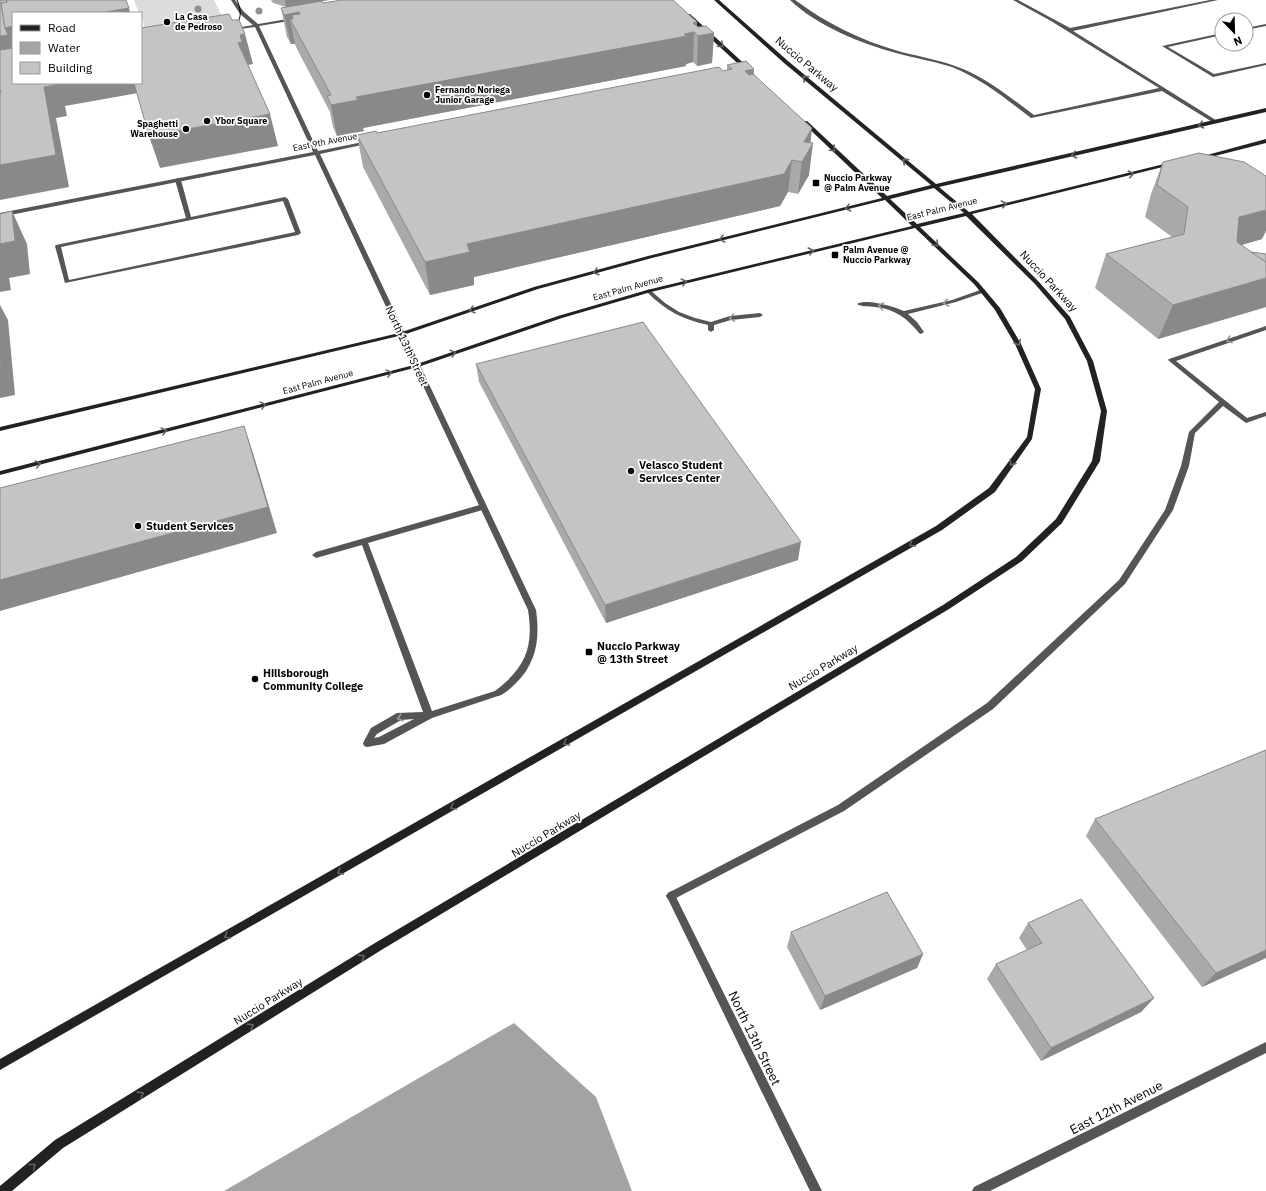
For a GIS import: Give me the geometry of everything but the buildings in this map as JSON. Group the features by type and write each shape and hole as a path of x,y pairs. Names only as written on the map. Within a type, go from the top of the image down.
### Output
{"main road":[{"name":"Nuccio Parkway","path":"2,1191 59,1144 379,946 946,607 1019,559 1059,521 1096,461 1104,411 1090,361 1068,318 1037,283 966,212 786,62 716,0"},
{"path":"683,11 753,74"},
{"path":"0,429 401,334 559,282 650,256 935,186 1266,110"},
{"path":"0,1065 911,544 938,528 992,490 1030,437 1038,390 1018,344 998,309 983,291 917,225 886,199 798,117"},
{"path":"1192,159 1211,157 1266,141"},
{"name":"East Palm Avenue","path":"0,473 416,366 560,317 649,291 966,212 1177,163"}],"street":[{"name":"North 13th Street","path":"233,0 242,13 256,25 315,153 527,598 535,623 531,654 525,669 512,683 498,693 429,715"},
{"path":"792,0 813,17 834,29 867,42 962,70 983,81 1033,118 1163,89"},
{"path":"1015,0 1069,30 1216,122"},
{"path":"1069,30 1216,0"},
{"path":"224,30 302,18"},
{"path":"1254,27 1266,25"},
{"path":"1214,36 1164,46 1213,76 1266,64"},
{"path":"737,71 747,69"},
{"name":"East 9th Avenue","path":"0,215 375,142"},
{"path":"178,180 189,218"},
{"path":"285,199 298,233 67,282 58,246 189,218 285,199"},
{"path":"649,291 663,306 675,313 711,327 730,318 760,315"},
{"path":"905,313 954,301 983,291"},
{"path":"860,304 883,305 905,313 920,332"},
{"path":"1266,328 1170,360 1246,421 1266,414"},
{"name":"North 13th Street","path":"816,1191 671,896 841,808 990,706 1122,582 1169,510 1185,466 1192,432 1223,402"},
{"path":"316,555 483,507"},
{"path":"364,541 429,715"},
{"path":"429,715 381,741 367,743 374,731 400,716 429,715"},
{"name":"East 12th Avenue","path":"978,1191 1266,1047"}],"shaded area":[{"path":"134,0 214,0 223,18 145,29 142,12 139,12"}],"water":[{"path":"514,1023 596,1097 632,1191 224,1191"}],"tram line":[{"path":"232,29 238,22 240,16 240,8 237,0"}],"place":[{"name":"La Casa de Pedroso","path":"167,22"},
{"name":"Fernando Noriega Junior Garage","path":"427,95"},
{"name":"Ybor Square","path":"207,121"},
{"name":"Spaghetti Warehouse","path":"186,129"},
{"name":"Nuccio Parkway @ Palm Avenue","path":"816,183"},
{"name":"Palm Avenue @ Nuccio Parkway","path":"835,255"},
{"name":"Velasco Student Services Center","path":"631,471"},
{"name":"Student Services","path":"138,526"},
{"name":"Nuccio Parkway @ 13th Street","path":"589,652"},
{"name":"Hillsborough Community College","path":"255,679"}]}
